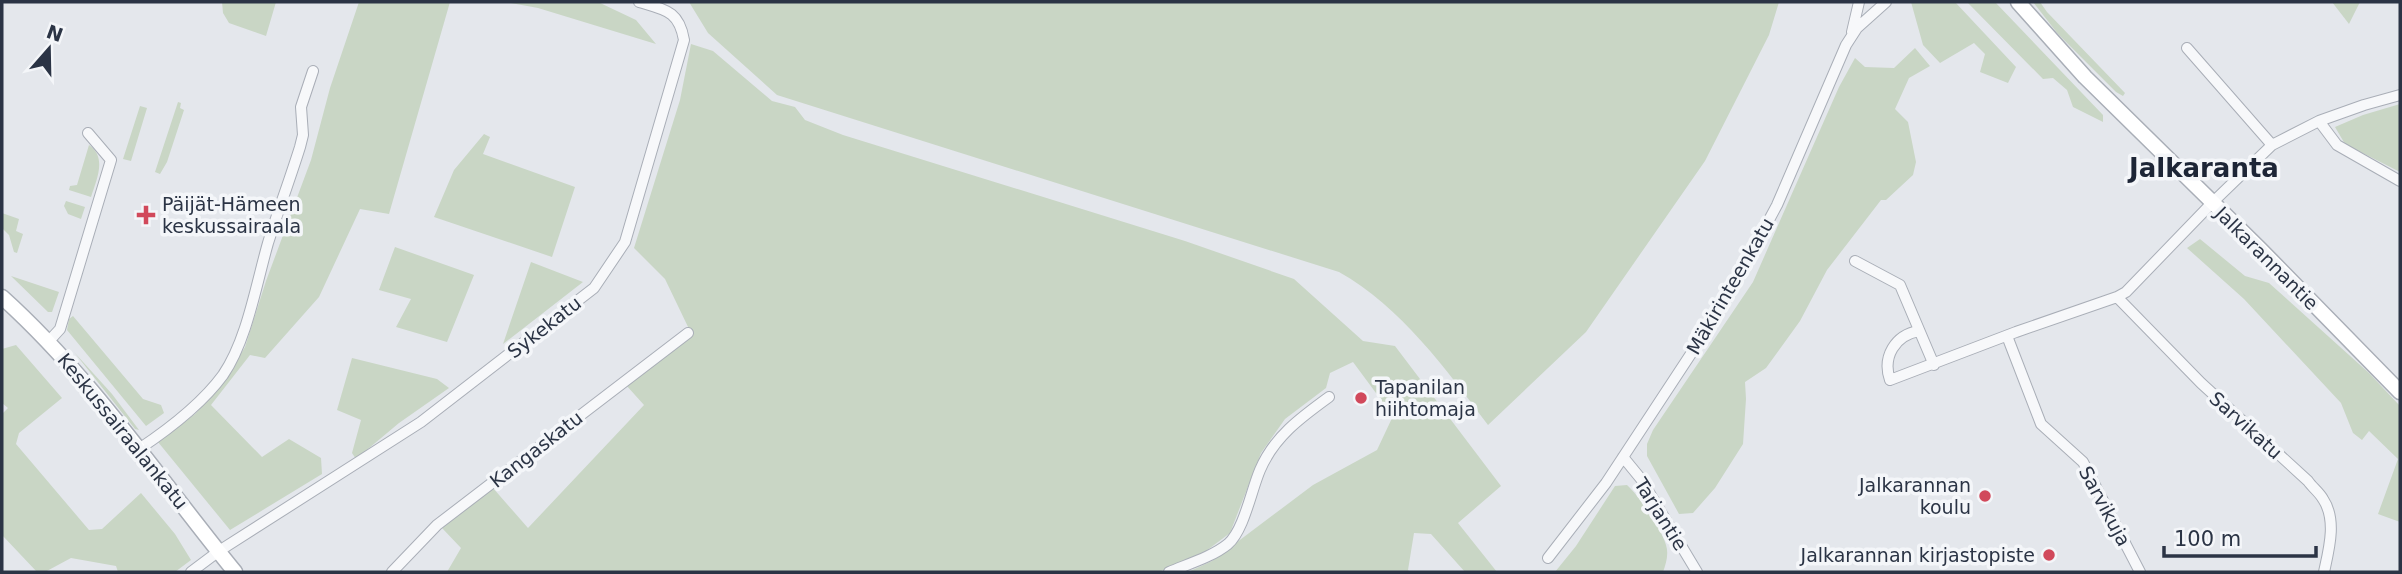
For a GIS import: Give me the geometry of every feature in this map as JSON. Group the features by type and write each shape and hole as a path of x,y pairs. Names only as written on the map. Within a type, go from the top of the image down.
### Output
{"main road":[{"name":"Jalkarannantie","path":"2018,2 2085,77 2400,392"},
{"name":"Keskussairaalankatu","path":"2,297 49,341 139,449 235,572"}],"street":[{"name":"Sykekatu","path":"191,572 219,551 421,422 594,288 625,242 684,40 682,27 669,7 639,2"},
{"path":"1851,37 1859,2"},
{"name":"Mäkirinteenkatu","path":"1548,558 1623,457 1725,302 1777,205 1851,37 1857,28 1886,2"},
{"path":"2187,48 2272,145"},
{"path":"139,449 189,412 222,375 241,339 275,221 300,147 303,135 301,107 305,89 310,85 310,70"},
{"path":"1919,331 1911,332 1898,340 1888,356 1890,380 2126,292 2272,145 2319,121 2400,95"},
{"path":"2319,121 2337,145 2400,181"},
{"path":"49,341 60,329 111,160 88,133"},
{"path":"1856,261 1900,285 1934,365"},
{"name":"Sarvikatu","path":"2117,297 2201,383 2323,498 2329,513 2330,526 2324,572"},
{"name":"Kangaskatu","path":"392,572 437,525 688,333"},
{"name":"Sarvikuja","path":"2007,336 2040,424 2083,462 2140,572"},
{"path":"1169,572 1220,549 1233,538 1260,469 1273,445 1293,423 1329,397"},
{"name":"Tarjantie","path":"1623,457 1641,479 1697,572"}],"green space":[{"path":"222,2 276,2 266,36 229,23 223,13"},
{"path":"359,2 450,2 389,214 360,209 319,297 265,358 250,355 211,405 262,457 289,439 321,458 322,474 230,530 158,442 195,414 223,383 245,347 266,281 311,160 330,88"},
{"path":"506,2 598,2 636,20 656,44 538,8"},
{"path":"689,2 1779,2 1769,35 1705,161 1586,332 1488,425 1439,361 1402,321 1383,303 1339,272 777,95 708,33"},
{"path":"1911,2 1955,2 2016,67 2008,83 1980,72 1985,54 1974,43 1940,63 1923,45"},
{"path":"1967,2 1995,2 2103,115 2103,122 2073,107 2067,90 2053,78 2043,79"},
{"path":"2033,2 2040,2 2125,93 2123,96 2058,34"},
{"path":"2332,2 2360,2 2349,24"},
{"path":"691,44 713,51 772,101 795,107 805,120 843,135 1185,241 1294,279 1363,341 1395,346 1501,486 1458,523 1497,572 1465,572 1431,534 1414,533 1408,570 1410,572 1188,572 1212,561 1313,485 1377,450 1393,416 1353,362 1330,373 1326,388 1285,419 1261,453 1230,533 1206,551 1159,572 447,572 461,548 442,528 493,488 528,528 644,405 626,385 690,331 665,279 634,248 680,100"},
{"path":"1915,48 1930,66 1909,78 1895,109 1908,122 1916,162 1913,175 1886,200 1881,200 1827,270 1800,321 1766,368 1745,382 1743,444 1715,488 1693,513 1679,514 1647,456 1647,444 1653,430 1753,282 1839,87 1855,58 1865,67 1894,68"},
{"path":"178,102 184,110 167,162 160,174 155,172"},
{"path":"2400,104 2400,172 2345,144 2335,127 2363,115"},
{"path":"140,106 147,108 131,161 123,159"},
{"path":"484,134 490,137 483,154 575,187 552,257 434,217 454,170"},
{"path":"89,145 98,156 99,162 98,176 91,197 69,190 70,186 77,185"},
{"path":"66,201 85,207 81,219 68,214 64,206"},
{"path":"2,213 19,219 16,231 23,234 17,253 14,252 9,235 2,228"},
{"path":"2200,239 2245,276 2269,283 2369,373 2400,406 2400,522 2378,514 2398,459 2369,431 2362,440 2353,433 2341,403 2244,299 2187,248"},
{"path":"395,247 474,275 447,342 396,327 411,299 379,290"},
{"path":"531,262 583,282 503,344"},
{"path":"11,276 59,292 52,312 48,312"},
{"path":"73,316 143,399 161,405 164,413 146,426 67,330 69,319"},
{"path":"16,345 62,398 19,433 16,444 89,530 102,529 141,493 175,534 191,560 175,572 118,572 116,566 71,558 45,572 37,572 2,535 2,414 8,408 2,403 2,349"},
{"path":"74,352 112,394 139,430 135,429"},
{"path":"352,358 437,379 449,388 399,423 356,459 352,453 361,420 337,410"},
{"path":"1627,485 1660,530 1667,552 1663,572 1555,572 1576,546 1615,486"}],"place":[{"name":"Päijät-Hämeen keskussairaala","path":"146,215"},
{"name":"Tapanilan hiihtomaja","path":"1361,398"},
{"name":"Jalkarannan koulu","path":"1985,496"},
{"name":"Jalkarannan kirjastopiste","path":"2049,555"}],"district":[{"name":"Jalkaranta","path":"2204,168"}]}
